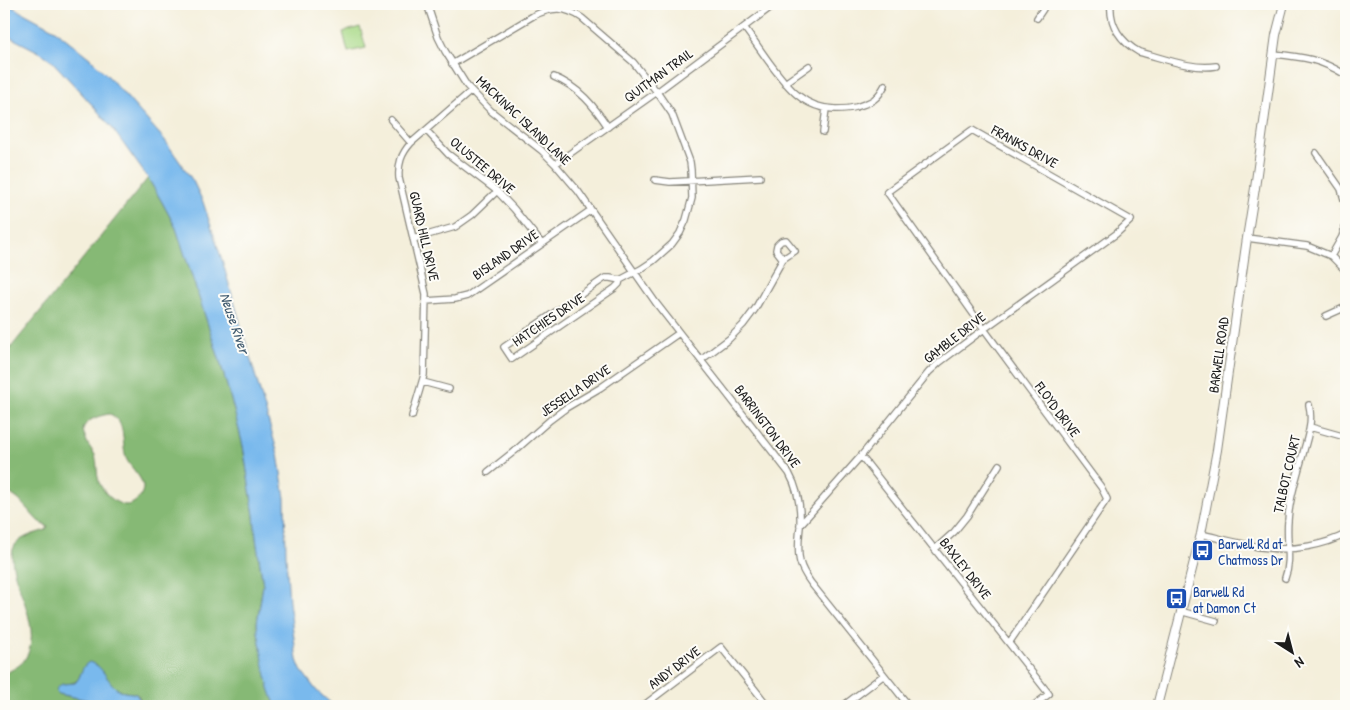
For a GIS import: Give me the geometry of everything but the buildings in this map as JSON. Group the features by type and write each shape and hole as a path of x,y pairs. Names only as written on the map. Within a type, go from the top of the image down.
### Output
{"street":[{"name":"MACKINAC ISLAND LANE","path":"427,4 438,37 452,64 471,91 491,111 527,138 555,164 578,191 634,273"},
{"name":"QUITMAN TRAIL","path":"555,164 657,92 775,4"},
{"path":"1037,18 1043,9 1043,4"},
{"path":"1111,4 1112,18 1117,32 1132,48 1139,52 1196,67 1216,66"},
{"name":"BARWELL ROAD","path":"1157,706 1200,534 1217,450 1273,54 1280,15 1284,4"},
{"name":"HATCHIES DRIVE","path":"452,64 533,16 545,10 560,9 575,13 582,18 633,62 657,92 672,114 690,162 692,198 680,233 662,254 620,280 615,288 512,359 504,347 605,278 620,280"},
{"path":"744,28 784,83 795,94 826,109 851,109 871,102 880,95 885,85"},
{"path":"1273,54 1309,58 1324,63 1346,76"},
{"path":"784,83 809,66"},
{"path":"554,77 570,84 585,97 594,106 608,127"},
{"name":"GUARD HILL DRIVE","path":"412,416 424,375 426,294 399,178 399,170 402,155 411,143 471,91"},
{"path":"823,132 826,109"},
{"path":"391,120 411,143"},
{"name":"OLUSTEE DRIVE","path":"426,130 448,154 497,191 542,244"},
{"name":"FRANKS DRIVE","path":"888,192 972,130 1131,220"},
{"path":"1316,153 1341,190 1346,206"},
{"path":"655,180 670,182 760,177"},
{"path":"413,240 455,227 472,215 497,191"},
{"name":"FLOYD DRIVE","path":"888,192 984,329 1101,486 1106,498 1009,643"},
{"name":"BISLAND DRIVE","path":"426,300 455,299 466,296 591,210"},
{"name":"GAMBLE DRIVE","path":"800,525 861,456 929,372 984,329 1116,234 1131,220"},
{"path":"1330,256 1342,237 1346,224"},
{"path":"1247,238 1307,246 1330,256 1346,271"},
{"path":"701,360 729,339 755,309 783,259 795,251 786,240 781,241 777,245 776,250 783,259"},
{"name":"BARRINGTON DRIVE","path":"634,273 789,473 795,486 800,510 798,552 803,571 909,706"},
{"path":"1326,316 1346,307"},
{"name":"JESSELLA DRIVE","path":"488,472 566,408 600,388 679,333"},
{"path":"423,382 449,389"},
{"name":"TALBOT COURT","path":"1285,578 1289,569 1288,522 1292,497 1310,427 1311,414 1309,405"},
{"path":"1310,427 1342,436"},
{"name":"BAXLEY DRIVE","path":"861,456 1049,694 1033,706"},
{"path":"935,549 959,527 998,465"},
{"path":"1200,534 1272,548 1288,548 1329,542 1346,534"},
{"path":"1180,611 1216,621"},
{"name":"ANDY DRIVE","path":"643,706 721,647 768,706"},
{"path":"843,706 884,675"}],"green space":[{"path":"360,27 366,48 348,52 343,32"},
{"path":"148,178 176,228 219,358 243,446 263,585 257,623 258,632 269,687 276,706 140,706 139,696 116,688 96,664 81,672 79,679 75,682 62,684 59,694 92,701 98,706 4,706 4,674 16,668 25,659 31,645 28,614 13,568 12,555 18,542 30,535 46,530 48,527 38,521 19,500 4,489 4,356","holes":["110,414 121,427 126,458 143,487 138,498 128,505 123,505 113,500 101,486 98,479 95,455 83,431 89,421 98,417"]}],"water":[{"name":"Neuse River","path":"4,4 55,30 91,59 164,139 193,181 203,202 222,260 278,454 285,498 289,602 297,660 301,670 316,690 334,706 276,706 269,689 257,623 263,585 243,446 219,358 176,228 148,178 95,108 50,59 4,34"},
{"path":"89,662 102,670 116,688 123,692 136,694 140,700 140,706 98,706 92,701 59,694 56,691 62,684 75,683"}],"place":[{"name":"Barwell Rd at Chatmoss Dr","path":"1202,551"},
{"name":"Barwell Rd at Damon Ct","path":"1177,599"}]}
